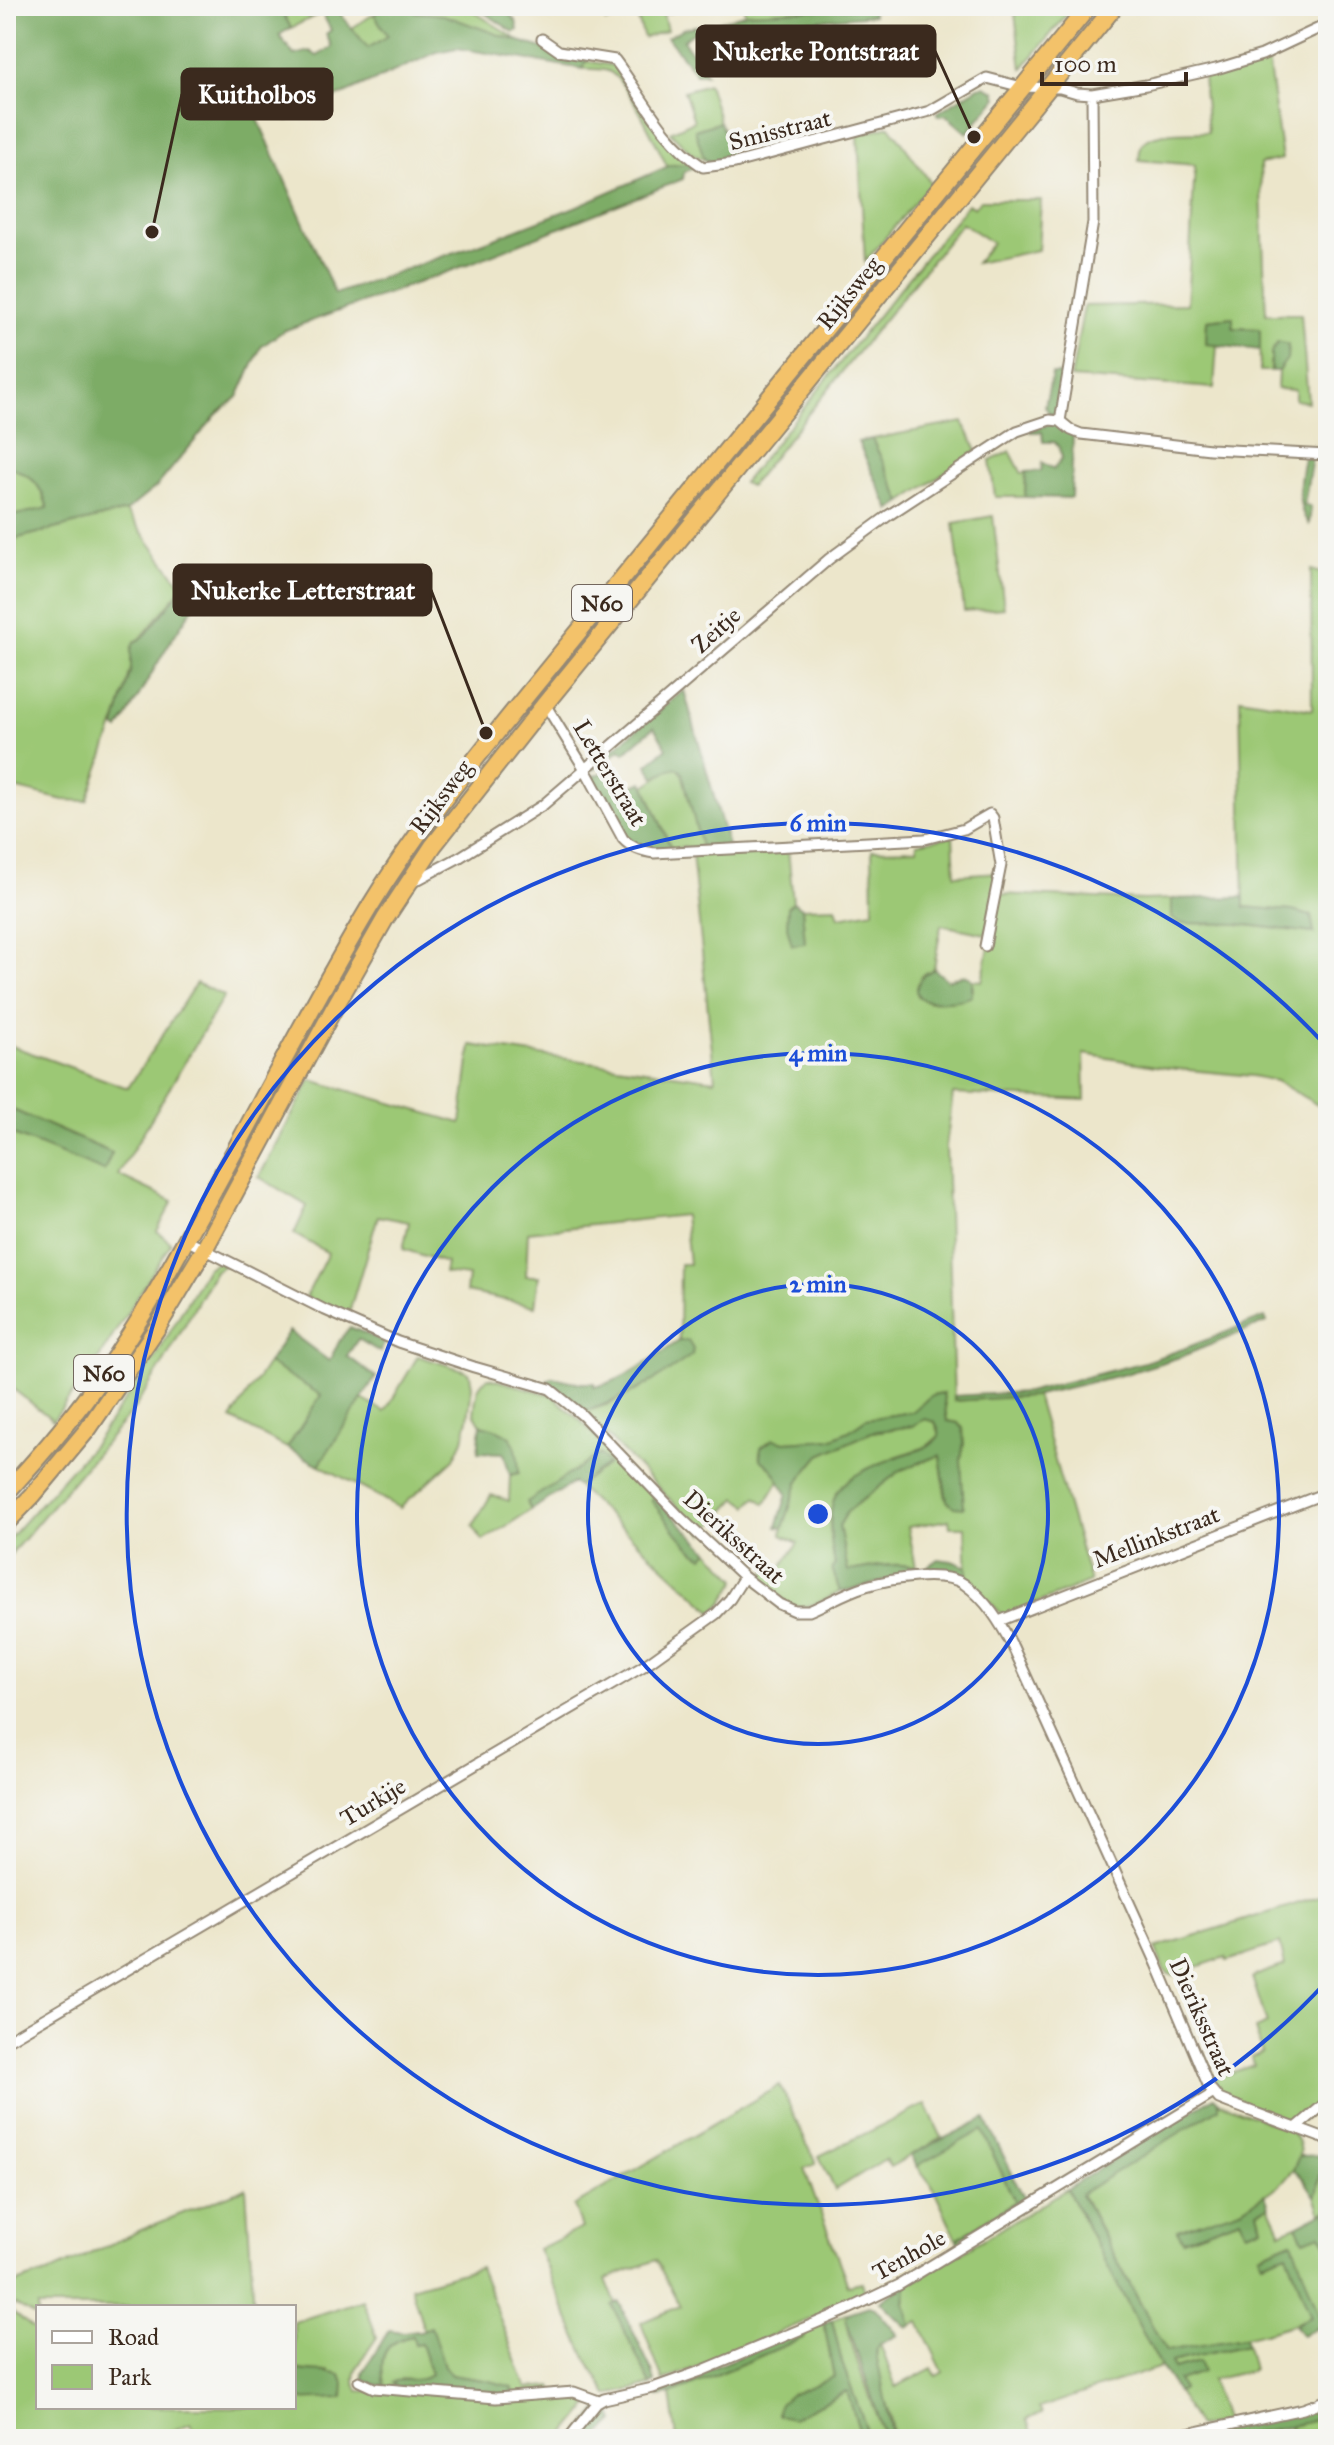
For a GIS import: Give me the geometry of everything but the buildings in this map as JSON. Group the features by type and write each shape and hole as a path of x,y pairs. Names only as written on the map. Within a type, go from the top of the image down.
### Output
{"highway":[{"name":"Rijksweg","path":"6,1493 62,1429 103,1375 186,1240 339,961 418,833 500,727 1089,6"},
{"name":"Rijksweg","path":"6,1523 63,1460 111,1398 157,1328 204,1250 333,1010 407,885 467,800 1115,6"}],"street":[{"path":"1022,87 1092,94 1146,85 1262,55 1328,24"},
{"name":"Smisstraat","path":"542,39 559,51 615,60 665,133 703,167 735,163 930,111 987,78 1022,87"},
{"path":"1092,94 1093,222 1060,421 1081,434 1210,449 1328,455"},
{"name":"Zeitje","path":"407,885 460,857 543,805 829,559 877,524 1017,431 1050,420 1060,421"},
{"name":"Letterstraat","path":"545,704 623,839 638,849 654,853 925,839 964,829 990,814 1001,865 985,946"},
{"name":"Dieriksstraat","path":"186,1240 325,1310 398,1342 550,1389 582,1415 681,1518 744,1577 779,1604 802,1612 865,1587 919,1577 943,1577 964,1584 999,1621 1013,1647 1163,1977 1203,2075 1214,2093 1229,2103 1328,2140"},
{"name":"Mellinkstraat","path":"999,1621 1328,1492"},
{"name":"Turkije","path":"6,2041 642,1667 716,1614 744,1577"},
{"name":"Tenhole","path":"359,2381 374,2388 496,2398 574,2392 599,2401 653,2388 701,2371 879,2295 956,2252 1214,2093"},
{"path":"1296,2128 1328,2101"},
{"path":"1164,2439 1303,2409 1328,2400"},
{"path":"568,2439 599,2401"}],"green space":[{"path":"6,6 279,6 291,28 279,35 294,55 310,51 317,56 332,47 326,34 331,30 322,13 315,16 306,6 334,6 368,48 388,36 374,14 385,6 410,6 415,12 444,15 586,61 583,69 457,48 437,52 287,120 270,83 246,92 335,294 484,242 671,165 694,164 694,167 684,172 683,179 453,270 283,331 261,347 238,397 217,414 157,486 126,511 6,541 6,517 48,508 33,480 6,465"},
{"path":"279,6 306,6 315,16 291,28"},
{"path":"410,6 465,6 518,40 443,17 415,12"},
{"path":"474,6 501,6 516,21 518,30 514,32"},
{"path":"599,6 694,6 663,14 667,30 644,38 636,13 606,22"},
{"path":"742,6 872,6 872,7 746,13"},
{"path":"1014,6 1074,6 1022,69"},
{"path":"872,7 873,15 697,31 683,40 706,74 696,74 667,37 684,28 715,23 746,13"},
{"path":"374,14 388,36 368,48 352,28"},
{"path":"1268,60 1282,159 1260,164 1266,314 1301,314 1308,402 1295,400 1295,390 1277,389 1278,371 1282,367 1270,362 1271,371 1260,371 1259,329 1233,328 1232,317 1207,320 1206,343 1217,345 1214,388 1071,378 1084,306 1187,304 1195,165 1139,160 1141,147 1152,137 1181,132 1208,132 1203,77"},
{"path":"586,61 615,66 650,119 694,164 667,166 624,86 608,71 583,69"},
{"path":"708,84 720,122 695,130 707,161 692,154 670,132 694,121 684,91"},
{"path":"984,86 995,91 997,98 967,133 946,115 938,116 937,113"},
{"path":"720,122 735,161 715,163 704,158 695,130"},
{"path":"890,126 931,183 865,262 858,134"},
{"path":"980,200 1041,200 1038,250 976,263 992,243 962,223 750,486 743,483 968,204 974,208"},
{"path":"1233,317 1233,328 1260,329 1260,350 1206,344 1207,320"},
{"path":"1278,342 1288,345 1287,359 1278,371 1271,371 1271,352"},
{"path":"1052,374 1063,374 1057,412 1050,415 1045,406"},
{"path":"963,422 977,451 902,502 872,439"},
{"path":"1054,423 1073,435 1071,498 1025,497 1026,472 1041,471 1042,463 1054,469 1062,458 1054,442 1043,442 1042,432 1030,432"},
{"path":"872,439 902,502 890,510 858,442"},
{"path":"1010,451 1022,474 1026,472 1025,497 995,497 990,461"},
{"path":"1304,457 1312,457 1304,505 1311,507 1309,524 1300,500"},
{"path":"6,465 33,481 42,492 48,509 6,517"},
{"path":"126,511 183,587 131,650 131,669 123,701 87,801 63,800 6,786 6,541"},
{"path":"993,516 1004,608 964,611 954,523"},
{"path":"1311,570 1328,575 1328,1111 1276,1081 1084,1054 1085,1100 953,1094 946,1146 954,1401 1036,1395 1090,1582 1007,1615 1002,1614 967,1580 965,1527 950,1527 949,1520 908,1527 916,1567 882,1565 848,1572 839,1526 847,1512 901,1470 940,1455 945,1493 961,1460 964,1442 958,1423 947,1421 943,1393 932,1395 912,1412 866,1419 831,1439 785,1442 773,1439 761,1450 760,1459 778,1473 780,1479 765,1504 756,1497 748,1506 737,1498 704,1534 584,1412 612,1403 688,1341 679,1341 680,1264 689,1264 684,1215 528,1232 526,1276 539,1276 535,1306 466,1292 468,1276 444,1273 446,1263 403,1249 409,1222 378,1216 348,1316 306,1297 328,1253 294,1234 307,1206 259,1177 311,1080 461,1123 471,1045 715,1080 692,854 788,849 793,902 788,907 805,943 802,908 836,907 839,917 873,911 872,850 917,849 917,843 953,836 955,875 998,872 986,934 941,925 934,969 922,975 917,996 929,1002 973,991 972,980 982,981 1000,894 1172,899 1172,911 1179,923 1238,924 1314,933 1311,916 1292,911 1244,907 1240,698 1312,710"},
{"path":"194,579 200,581 205,589 119,730 115,727 131,669 134,642 144,637 183,587"},
{"path":"684,690 728,846 701,847 682,772 678,768 655,777 647,765 667,748 654,727 624,753 621,749 593,770 592,767"},
{"path":"678,768 690,794 701,847 671,848 645,786 669,770"},
{"path":"612,770 623,790 643,782 671,848 644,848 626,839 592,776"},
{"path":"1244,897 1244,907 1292,911 1311,916 1314,933 1238,924 1179,923 1172,918 1172,899"},
{"path":"793,902 802,908 805,943 792,945 787,927 788,907"},
{"path":"934,969 947,980 963,975 969,977 972,980 972,996 942,1001 920,998 916,991 920,980"},
{"path":"196,983 224,996 118,1175 173,1201 157,1231 171,1243 99,1358 53,1420 8,1385 6,1387 6,1132 103,1170 112,1153 6,1107 6,1044 128,1088"},
{"path":"6,1107 112,1153 104,1171 6,1132"},
{"path":"216,1262 225,1265 215,1271 134,1409 6,1560 6,1542 93,1445 158,1353 206,1269"},
{"path":"1265,1317 1267,1322 1180,1357 1125,1374 1033,1396 954,1401 954,1396 1027,1392 1145,1362"},
{"path":"350,1327 385,1342 380,1352 358,1339 347,1356 376,1377 319,1465 287,1448 321,1395 268,1363 289,1331 329,1361"},
{"path":"679,1341 688,1341 693,1349 692,1355 641,1388 584,1412 549,1384 548,1380 553,1377 594,1383 594,1387 605,1384 638,1368"},
{"path":"418,1356 466,1371 472,1386 463,1440 454,1459 400,1508 319,1465 362,1399 385,1412"},
{"path":"268,1363 321,1395 287,1448 231,1419"},
{"path":"489,1378 552,1395 654,1497 651,1500 694,1551 703,1556 709,1551 736,1579 713,1612 577,1486 608,1465 600,1454 527,1503 531,1510 483,1541 473,1526 491,1495 509,1501 510,1475 519,1473 510,1436 481,1425 474,1413 479,1387"},
{"path":"943,1393 947,1421 958,1423 963,1428 964,1508 954,1507 947,1501 940,1455 901,1470 847,1512 839,1526 848,1571 899,1565 916,1567 919,1573 840,1592 832,1568 835,1565 830,1528 834,1498 843,1485 864,1470 933,1443 939,1435 935,1422 925,1419 912,1426 872,1432 820,1455 798,1482 783,1528 777,1527 787,1494 774,1472 760,1459 761,1448 773,1439 785,1442 831,1439 866,1419 912,1412 932,1395"},
{"path":"925,1419 935,1422 940,1435 926,1447 895,1457 832,1510 830,1527 835,1566 832,1568 840,1592 804,1607 788,1604 756,1582 772,1565 780,1569 798,1543 782,1535 783,1528 798,1481 820,1455 872,1432 912,1426"},
{"path":"481,1425 501,1431 512,1440 519,1473 510,1475 504,1453 478,1452"},
{"path":"600,1454 608,1464 577,1486 573,1483 531,1510 527,1502"},
{"path":"654,1497 709,1551 703,1557 675,1531 651,1500"},
{"path":"938,1559 967,1567 967,1580 947,1572 930,1572 928,1566"},
{"path":"1328,1894 1328,2098 1303,2120 1288,2121 1222,2095 1211,2079 1254,2065 1252,2057 1262,2053 1255,2029 1267,2024 1252,1977 1285,1965 1280,1943 1173,1975 1164,1970 1155,1948"},
{"path":"780,2085 816,2164 804,2168 848,2285 862,2282 866,2296 663,2381 641,2323 680,2306 656,2260 606,2279 616,2304 613,2306 651,2385 608,2395 586,2358 538,2249 582,2228 574,2206"},
{"path":"1214,2097 1219,2102 1219,2108 1081,2194 1166,2351 1244,2338 1247,2345 1171,2362 1174,2369 1199,2362 1203,2372 1178,2380 1182,2389 1177,2392 1067,2189"},
{"path":"1219,2102 1291,2131 1298,2144 1299,2156 1287,2177 1265,2195 1235,2212 1177,2231 1183,2240 1240,2219 1246,2232 1262,2227 1258,2211 1269,2206 1281,2232 1297,2226 1304,2240 1321,2233 1328,2246 1328,2314 1320,2317 1291,2241 1259,2255 1262,2262 1287,2253 1311,2317 1258,2334 1166,2351 1081,2193 1219,2108"},
{"path":"926,2104 942,2138 890,2167 885,2159 835,2190 819,2156"},
{"path":"985,2118 1028,2206 959,2247 957,2239 1015,2202 982,2130 917,2166 911,2155"},
{"path":"982,2129 1015,2202 957,2239 931,2184 917,2166"},
{"path":"1328,2155 1328,2162 1322,2162 1315,2196 1303,2178 1293,2170 1299,2156"},
{"path":"1323,2162 1328,2162 1328,2210 1321,2213 1315,2196"},
{"path":"246,2188 254,2305 36,2305 36,2317 14,2304 10,2310 36,2330 36,2409 296,2409 296,2400 316,2398 329,2371 312,2373 296,2369 296,2321 363,2300 377,2337 357,2371 355,2378 359,2391 572,2395 590,2402 589,2406 562,2439 198,2439 191,2423 153,2439 6,2439 6,2286 53,2271 141,2230"},
{"path":"1067,2189 1161,2367 1039,2408 1042,2414 1026,2419 1035,2439 893,2439 877,2368 878,2345 896,2387 932,2368 936,2376 943,2372 919,2322 911,2326 905,2304 907,2285"},
{"path":"1265,2194 1269,2206 1258,2211 1262,2227 1246,2232 1240,2219 1183,2240 1177,2230 1243,2208"},
{"path":"1328,2210 1328,2246 1321,2234 1304,2240 1297,2226"},
{"path":"1292,2241 1320,2317 1328,2330 1328,2345 1316,2327 1302,2336 1294,2325 1311,2317 1287,2253 1262,2262 1259,2255"},
{"path":"480,2267 527,2388 553,2386 555,2391 512,2396 513,2388 451,2375 444,2366 431,2328 424,2330 411,2287"},
{"path":"907,2285 905,2304 911,2326 907,2328 880,2301"},
{"path":"619,2302 652,2371 655,2382 651,2385 612,2305"},
{"path":"869,2306 875,2308 898,2335 878,2345 876,2353 893,2439 886,2439 846,2319 848,2313"},
{"path":"848,2313 855,2355 886,2439 870,2439 842,2363 832,2320"},
{"path":"832,2320 842,2363 870,2439 862,2439 847,2391 792,2418 778,2415 779,2405 790,2395 834,2377 824,2323"},
{"path":"824,2323 834,2377 790,2395 792,2418 847,2391 862,2439 677,2439 671,2394 805,2337 803,2331"},
{"path":"431,2327 444,2366 451,2375 513,2387 512,2396 396,2386 392,2382 423,2379 431,2374 421,2344 415,2345 412,2336 394,2342 385,2353 382,2367 384,2386 363,2379 363,2373 389,2330 417,2332"},
{"path":"803,2331 805,2337 671,2394 658,2396 657,2390"},
{"path":"413,2336 421,2344 431,2374 421,2379 401,2379 396,2386 384,2386 382,2367 385,2353 395,2342"},
{"path":"1247,2345 1253,2370 1211,2380 1225,2422 1198,2427 1177,2392 1182,2389 1178,2381 1198,2362 1174,2369 1170,2362"},
{"path":"296,2369 340,2375 344,2383 343,2398 296,2400"},
{"path":"614,2400 618,2408 611,2412 615,2421 596,2439 573,2439 604,2404"},
{"path":"1328,2403 1328,2415 1308,2422 1227,2439 1181,2439"},
{"path":"1328,2415 1328,2439 1291,2439 1289,2426"}],"place":[{"name":"Nukerke Pontstraat","path":"974,137"},
{"name":"Kuitholbos","path":"152,232"},
{"name":"Nukerke Letterstraat","path":"486,733"}]}
